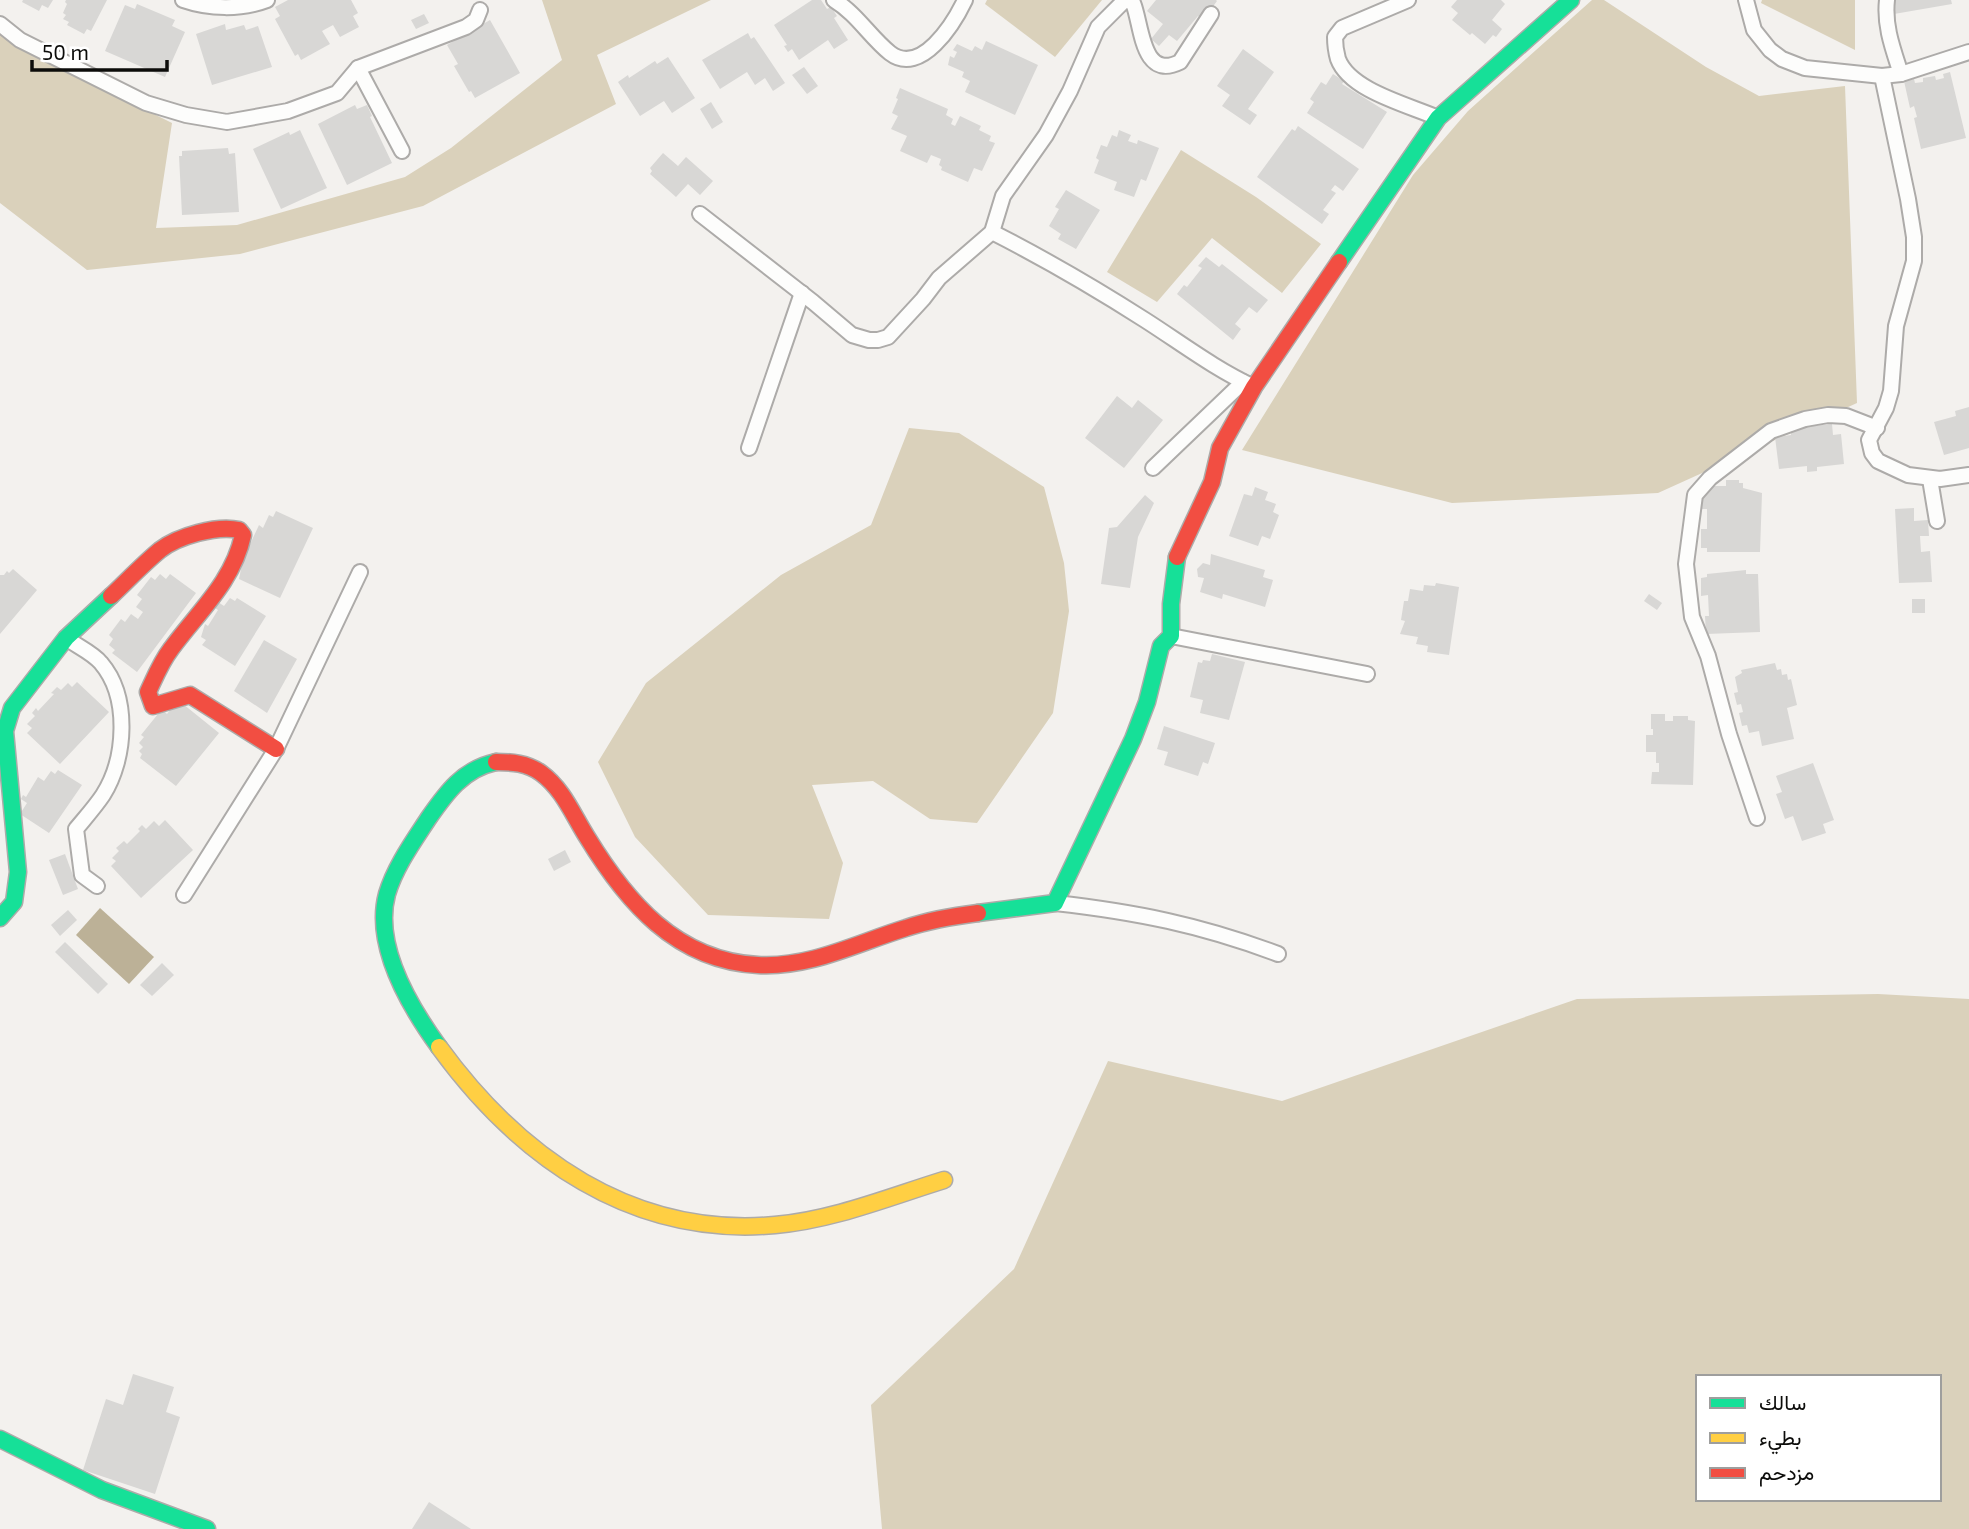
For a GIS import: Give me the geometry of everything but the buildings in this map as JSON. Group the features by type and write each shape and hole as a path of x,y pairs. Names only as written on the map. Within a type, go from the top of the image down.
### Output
{"street":[{"path":"183,0 200,5 229,7 267,0"},
{"path":"834,0 845,6 892,55 908,59 917,58 930,51 965,0"},
{"path":"700,214 852,335 864,340 888,337 939,278 992,232 1003,196 1046,135 1070,91 1098,27 1108,16 1123,2 1129,0 1133,3 1147,52 1162,66 1171,66 1180,62 1211,14"},
{"path":"1408,0 1342,28 1335,37 1339,62 1359,85 1438,117"},
{"path":"1055,903 1133,739 1147,702 1161,646 1171,636 1171,604 1177,558 1212,482 1220,448 1248,385 1438,117 1571,0"},
{"path":"1746,0 1754,30 1770,50 1782,59 1805,68 1882,76 1901,74 1969,52"},
{"path":"1887,0 1885,14 1889,40 1901,74"},
{"path":"0,24 20,40 146,103 186,115 227,122 288,111 337,93 358,68 466,27 475,20 480,10"},
{"path":"358,68 402,151"},
{"path":"1882,76 1908,199 1914,237 1914,261 1896,326 1891,390 1877,428 1869,440 1872,453 1878,461 1908,475 1930,479 1969,475"},
{"path":"992,232 1060,268 1248,385"},
{"path":"749,448 802,293"},
{"path":"1153,468 1248,385"},
{"path":"1757,818 1707,656 1692,617 1686,564 1695,495 1710,478 1771,431 1805,419 1828,415 1846,416 1877,428"},
{"path":"1930,479 1937,521"},
{"path":"0,918 14,902 18,872 5,731 12,708 66,638 162,548 189,536 215,529 239,530 243,535 242,545 230,572 169,651 148,692 153,706 190,695 276,749"},
{"path":"184,895 276,749 360,572"},
{"path":"1171,636 1367,674"},
{"path":"66,638 100,661 114,681 121,701 116,766 104,794 76,829 82,875 97,886"},
{"path":"944,1180 815,1218 754,1226 674,1219 641,1210 573,1176 527,1145 500,1120 421,1021 392,964 386,926 386,894 419,833 452,787 465,774 495,762 525,765 550,779 611,873 637,907 662,931 689,947 734,962 774,965 806,962 933,920 1055,903 1132,912 1170,920 1211,930 1278,954"},
{"path":"0,1439 102,1490 207,1529"}],"shaded area":[{"path":"542,0 711,0 597,55 616,104 423,206 240,254 87,270 0,203 0,34 51,63 172,123 156,228 237,225 405,177 451,148 562,60"},
{"path":"987,0 1102,0 1055,57 985,4"},
{"path":"1592,0 1604,0 1706,67 1759,96 1845,86 1857,403 1658,493 1452,503 1242,450 1413,175 1468,111"},
{"path":"1762,0 1855,0 1855,50 1761,3"},
{"path":"1181,150 1256,197 1321,244 1282,293 1212,238 1157,302 1107,272"},
{"path":"909,428 959,433 1044,487 1064,563 1069,611 1053,713 977,823 930,819 873,781 812,785 843,863 829,919 708,915 635,837 598,762 646,683 781,575 871,525"},
{"path":"100,908 154,957 129,984 76,935"},
{"path":"1878,994 1969,999 1969,1529 882,1529 871,1405 1014,1269 1108,1061 1282,1101 1577,999"}],"traffic: fast":[{"path":"1339,262 1438,118 1571,0"},
{"path":"978,913 1055,903 1133,739 1147,702 1161,646 1171,636 1171,604 1177,557"},
{"path":"0,918 14,902 18,872 5,731 12,708 66,638 111,596"},
{"path":"439,1047 406,995 390,955 384,914 387,894 405,855 449,791 474,770 496,762"},
{"path":"0,1439 102,1490 207,1529"}],"traffic: slow":[{"path":"439,1047 505,1123 543,1155 583,1182 627,1203 673,1218 723,1226 797,1222 861,1207 944,1180"}],"traffic: jam":[{"path":"1177,557 1212,482 1220,448 1254,387 1339,262"},
{"path":"111,596 168,545 209,530 239,530 243,535 238,552 223,582 167,654 148,692 153,706 190,695 276,749"},
{"path":"496,762 525,765 549,779 602,861 637,905 678,940 729,961 758,965 796,963 924,923 978,913"}]}
